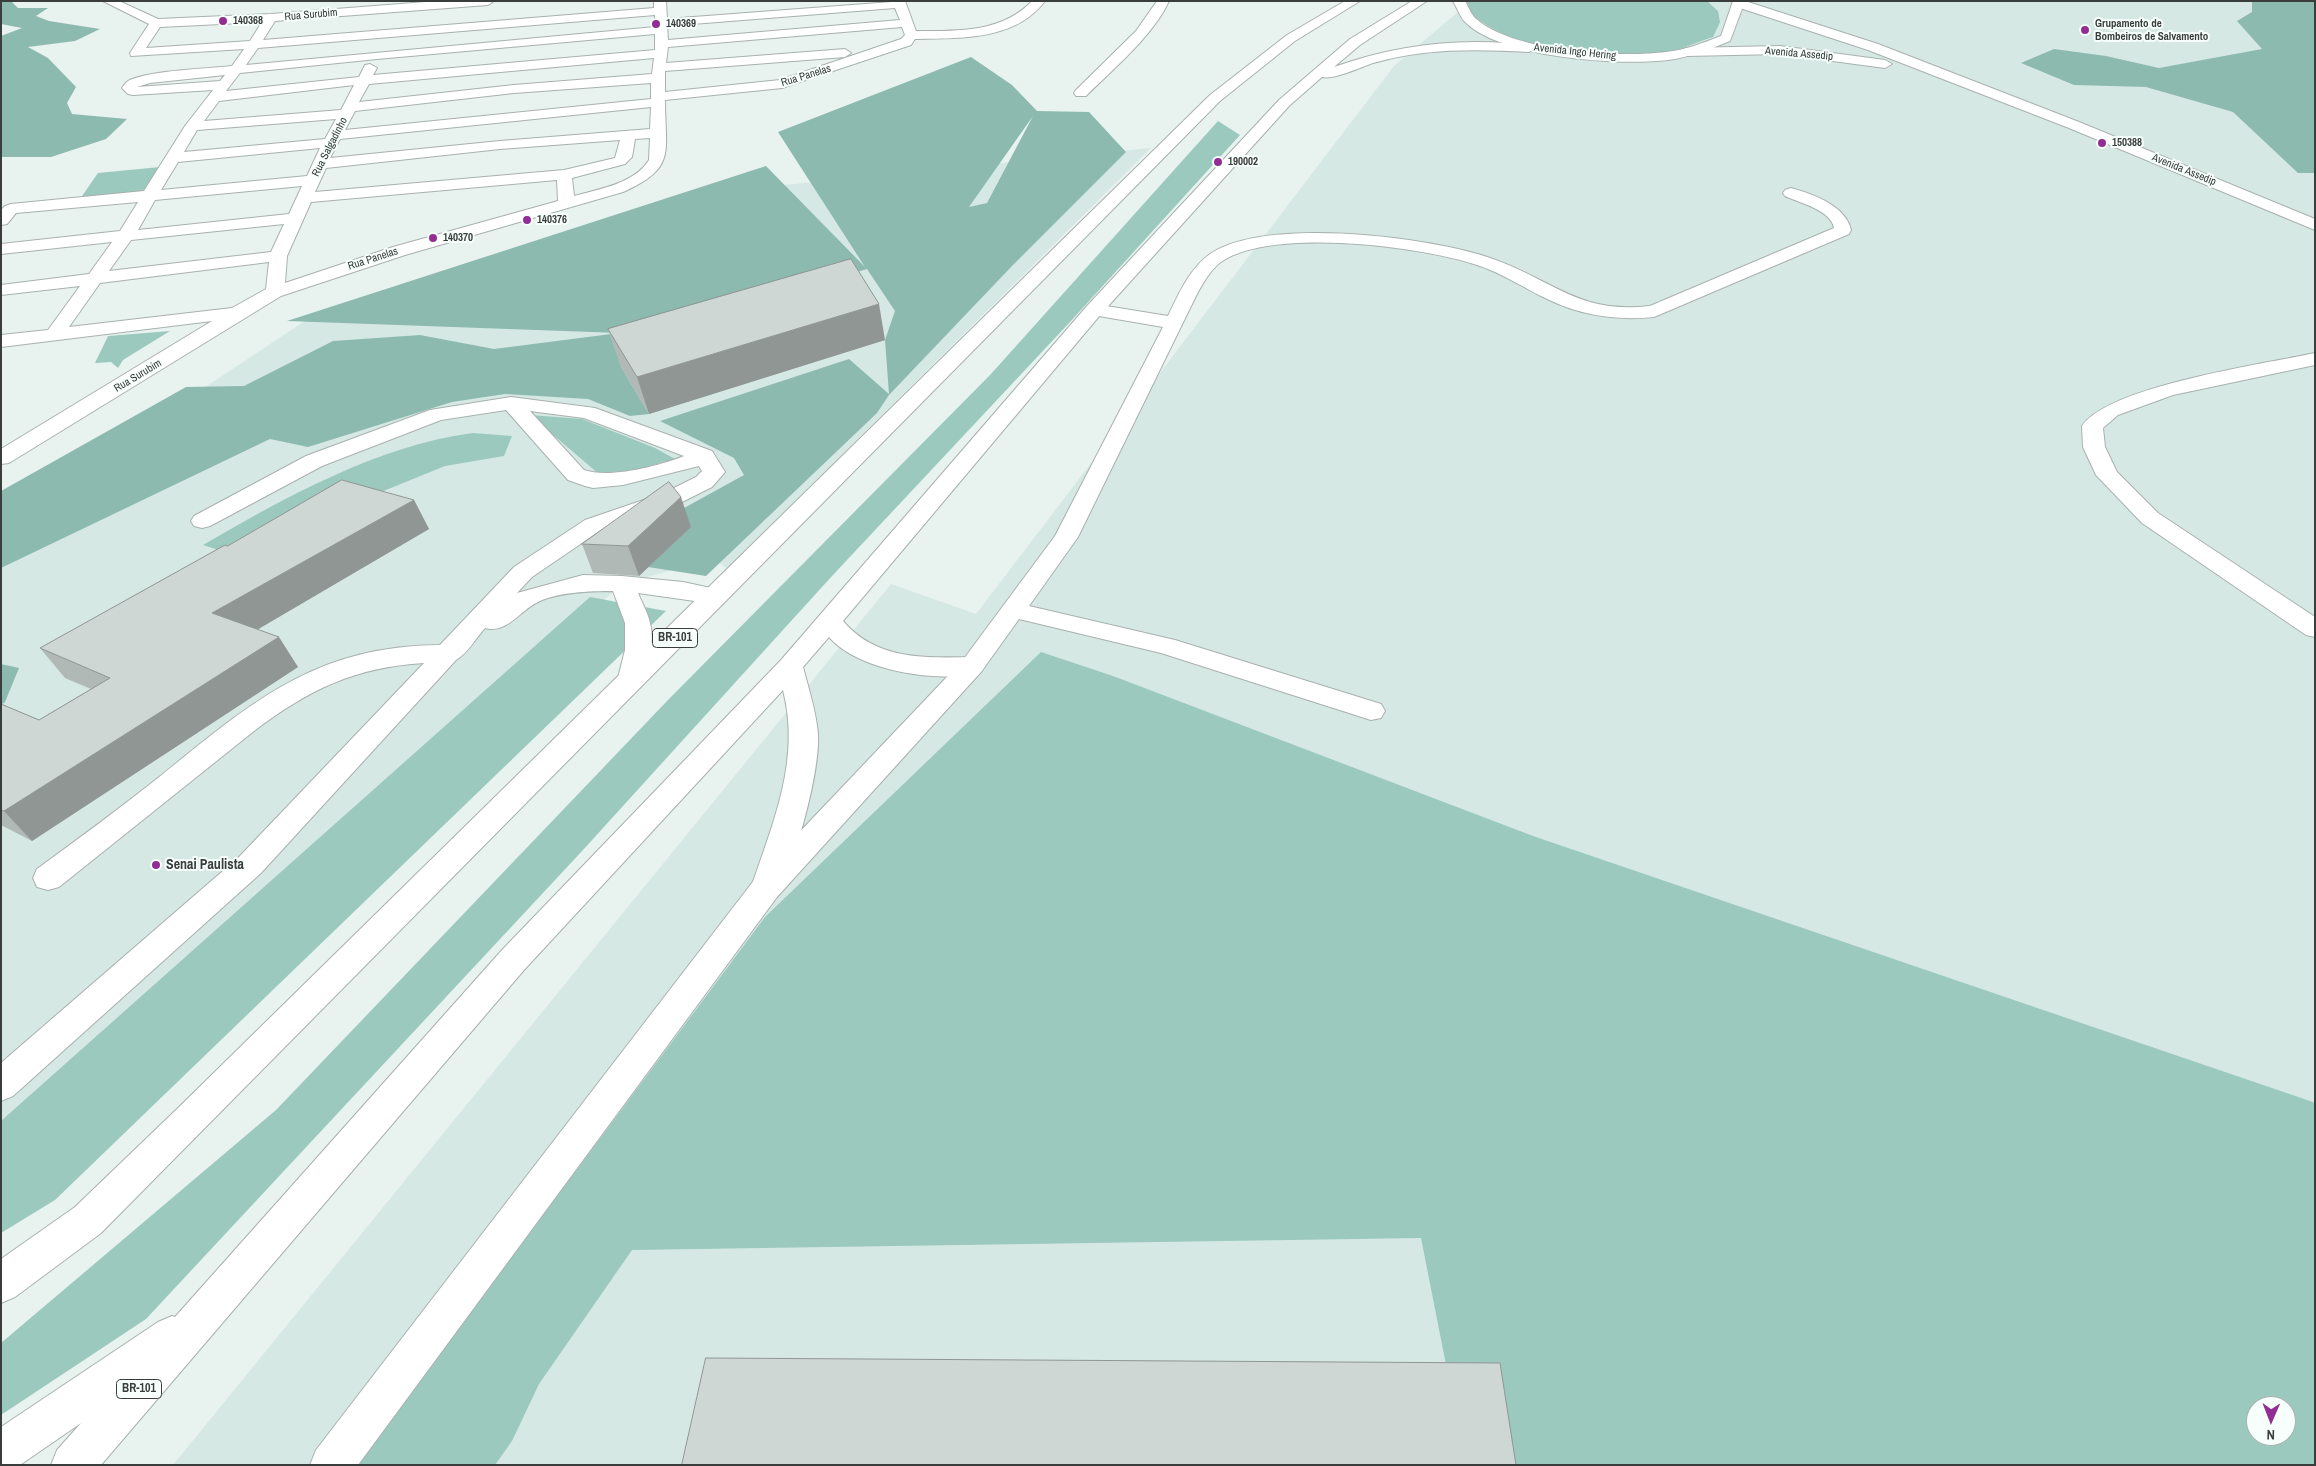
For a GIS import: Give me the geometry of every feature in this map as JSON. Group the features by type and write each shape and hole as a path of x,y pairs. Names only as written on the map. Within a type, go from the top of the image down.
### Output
{"main road":[{"name":"Rua Surubim","path":"109,1 156,23 271,18 488,1"},
{"path":"661,38 518,66 219,91 143,91 129,90 128,88 133,83 142,80 237,69 526,43 661,38 701,40 807,31 909,29 954,33 997,28 1022,17 1039,1"},
{"path":"1081,93 1137,36 1156,14 1163,1"},
{"name":"BR-101","path":"1,1283 88,1220 191,1120 1215,98 1291,38 1354,1"},
{"name":"BR-101","path":"72,1465 513,960 790,666 1094,310 1284,104 1307,82 1355,42 1422,1"},
{"name":"Avenida Ingo Hering","path":"1459,1 1460,9 1469,19 1483,29 1529,48 1616,58 1653,57 1686,52 1740,34"},
{"path":"192,126 348,110 514,89 661,38 696,15 798,6 899,2 909,29"},
{"path":"1736,2 1734,10 1740,34 1786,51 1822,42 1821,30"},
{"name":"Avenida Assedip","path":"1736,2 1873,47 2083,129 2315,225"},
{"path":"798,6 807,31"},
{"name":"Rua Salgadinho","path":"275,292 278,256 320,164 402,7"},
{"path":"136,53 388,34 534,15 661,38 705,78"},
{"path":"484,197 509,118 518,66 534,15"},
{"path":"696,15 705,78"},
{"path":"52,336 126,235 192,126 237,69 271,18"},
{"path":"124,65 136,53 156,23"},
{"name":"Rua Panelas","path":"172,158 658,100 705,78 787,83 906,42 909,29"},
{"name":"Rua Panelas","path":"275,292 390,253 617,188 646,174 653,167 656,160 661,38"},
{"path":"1307,82 1360,61 1409,49 1455,44 1529,48"},
{"path":"705,78 881,51"},
{"name":"Avenida Assedip","path":"1686,52 1786,51 1940,73"},
{"path":"320,164 500,145 656,133"},
{"path":"304,198 564,175 605,167 620,161 624,157 628,136"},
{"path":"564,175 566,203"},
{"path":"5,213 150,195 313,180"},
{"path":"331,1465 766,888 972,666 1066,537 1197,278 1218,257 1237,248 1258,242 1304,238 1373,241 1471,257 1508,272 1578,307 1602,314 1636,314 1654,311 1843,230 1841,220 1828,209 1791,193"},
{"path":"473,229 478,213"},
{"path":"1,248 295,218"},
{"path":"1,290 278,256"},
{"name":"Rua Surubim","path":"1,458 168,358 239,312 275,292"},
{"path":"1094,310 1174,323"},
{"path":"1,342 239,312"},
{"path":"2315,359 2167,390 2111,411 2092,426 2094,447 2107,475 2150,518 2315,629"},
{"path":"511,403 576,476 593,481 623,478 681,465 704,456"},
{"path":"1,1085 250,865 523,572 593,525 672,498 704,482 714,472 704,456 588,412 511,403 437,414 402,427 314,461 202,521"},
{"path":"48,878 138,810 228,737 294,690 336,671 372,660 418,654 447,654 528,597 583,583 622,584 683,590 716,596"},
{"path":"622,584 638,623 638,650 630,682"},
{"path":"1013,610 1166,646 1371,711"},
{"path":"829,621 838,634 854,648 888,662 923,667 972,666"},
{"path":"766,888 788,822 804,752 803,719 790,666"},
{"path":"1,1452 206,1313"}],"shaded area":[{"path":"1471,1 2315,1 2315,1465 173,1465 891,584 976,614 1394,66"},
{"name":"Senai Paulista","path":"1151,148 727,569 711,556 698,563 622,584 1,1142 1,503 121,443 323,309 725,191"}],"green space":[{"path":"11,1 18,8 48,8 36,16 49,21 100,29 75,41 28,47 48,58 76,87 67,103 72,114 127,119 106,139 51,157 1,157 1,36 22,28 1,24 1,2"},
{"path":"1467,1 1707,1 1718,11 1720,22 1713,37 1666,54 1587,54 1544,48 1503,34 1466,10"},
{"path":"2252,1 2315,1 2315,173 2298,173 2233,112 2146,87 2074,85 2021,63 2054,49 2106,56 2159,68 2262,49 2237,21 2252,12"},
{"path":"971,57 1012,85 1037,111 1089,112 1126,152 1012,266 889,395 877,413 706,576 648,567 675,513 744,475 734,458 660,421 849,359 889,394 885,340 895,311 867,269 658,333 620,365 649,414 630,416 588,399 505,394 452,402 308,447 270,439 1,568 1,491 186,387 244,386 333,341 420,335 494,349 619,333 287,321 766,166 865,267 778,132","holes":["1033,116 987,203 969,207"]},
{"path":"1218,121 1240,135 1070,322 832,576 583,850 146,1319 1,1415 1,1343 276,1110 668,700 991,374"},
{"path":"160,167 145,192 80,199 98,173"},
{"path":"170,331 123,360 118,368 111,362 95,363 108,336"},
{"path":"530,415 582,419 655,448 675,459 624,473 600,475"},
{"path":"473,433 512,436 504,456 445,466 381,492 247,559 203,545 299,492 368,461 438,439"},
{"path":"590,597 666,611 55,1200 1,1233 1,1121"},
{"path":"1041,652 1113,676 1533,836 2315,1104 2315,1465 1500,1465 1450,1385 1421,1238 632,1250 539,1384 512,1441 495,1465 357,1465 765,917"},
{"path":"1,664 19,668 5,702 1,705"}],"building":[{"path":"851,259 879,304 637,377 608,329"},
{"path":"342,480 414,500 212,613 279,637 4,811 1,810 1,704 39,720 110,678 40,648 225,545 227,546"},
{"path":"669,482 681,497 628,546 582,544"},
{"path":"706,1358 1500,1363 1516,1465 682,1465"}],"place":[{"name":"140368","path":"223,21"},
{"name":"140369","path":"656,24"},
{"name":"Grupamento de Bombeiros de Salvamento","path":"2085,30"},
{"name":"150388","path":"2102,143"},
{"name":"190002","path":"1218,162"},
{"name":"140376","path":"527,220"},
{"name":"140370","path":"433,238"},
{"name":"Senai Paulista","path":"156,865"}]}
